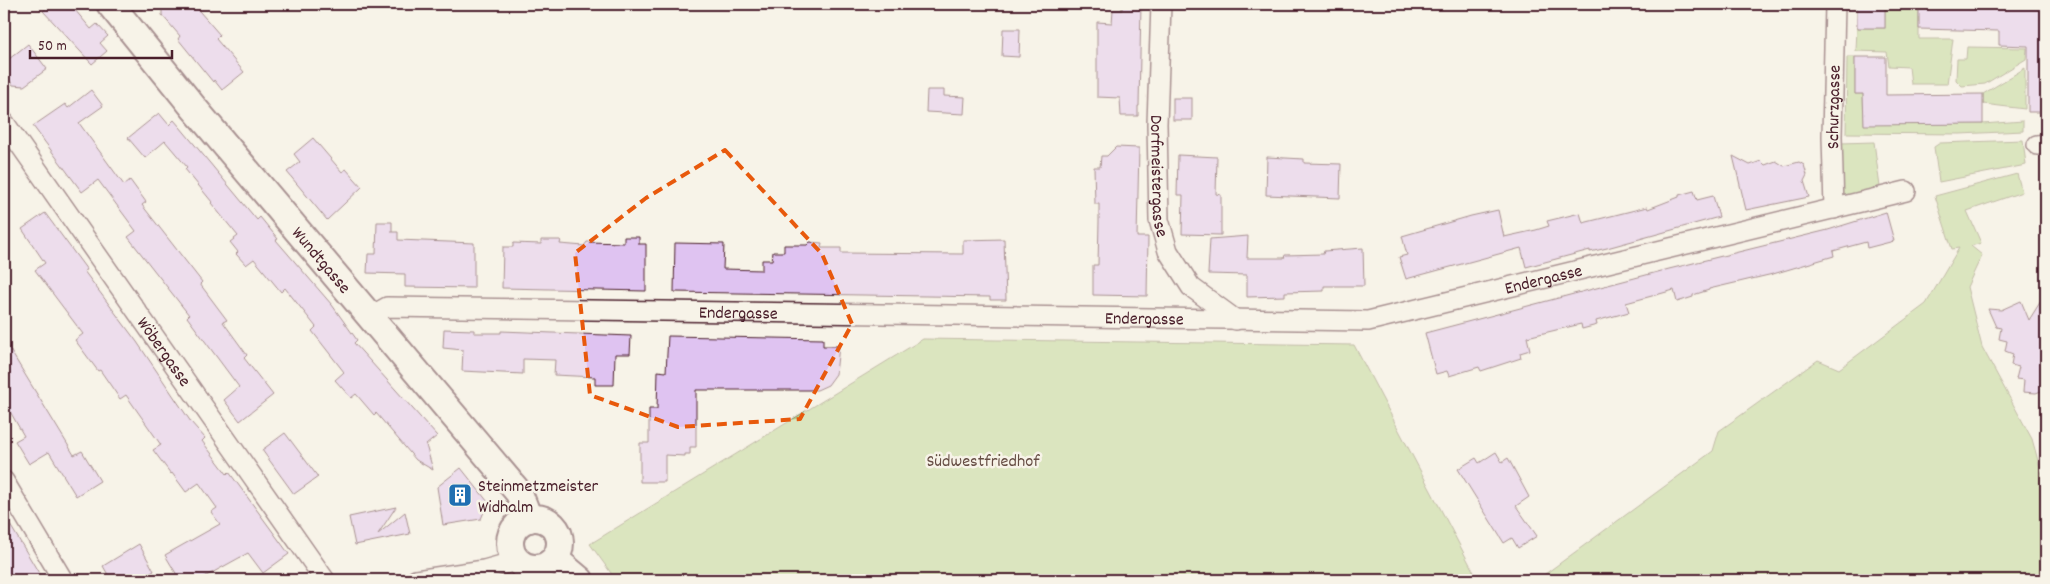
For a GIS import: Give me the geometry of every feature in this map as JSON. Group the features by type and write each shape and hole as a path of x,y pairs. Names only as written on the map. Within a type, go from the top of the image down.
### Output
{"street":[{"name":"Wundtgasse","path":"110,4 194,108 519,494 529,518"},
{"name":"Dorfmeistergasse","path":"1161,4 1157,124 1159,220 1168,250 1191,287 1236,320"},
{"name":"Schurzgasse","path":"1834,208 1832,136 1835,4"},
{"name":"Wöbergasse","path":"4,122 325,580"},
{"name":"Endergasse","path":"369,317 387,307 1368,321 1906,191"},
{"path":"4,482 63,580"},
{"path":"529,518 538,518 546,521 558,533 559,551 555,559 540,568 523,566 511,553 509,544 514,528 529,518"},
{"path":"555,559 580,580"},
{"path":"416,580 484,570 516,560"}],"highlighted area":[{"path":"725,150 822,254 852,324 800,419 678,427 590,395 575,253 646,198"}],"green space":[{"path":"1885,4 1919,4 1919,39 1953,39 1947,84 1911,84 1909,67 1889,66 1887,52 1856,51 1857,28 1885,28"},
{"path":"1967,47 2027,48 2026,59 1985,84 1962,86 1956,80 1957,59 1966,59"},
{"path":"1847,57 1855,57 1855,94 1863,94 1864,124 1983,124 2023,121 2023,131 1960,134 1846,133"},
{"path":"2025,68 2025,109 1983,104 1983,94"},
{"path":"2023,140 2026,165 1939,182 1934,147 1940,143"},
{"path":"1874,142 1880,187 1843,198 1841,143"},
{"path":"2017,174 2022,192 1967,211 1981,243 1971,246 1982,255 1967,287 1982,347 2032,439 2046,489 2046,580 1537,580 1713,451 1719,431 1818,360 1839,369 1926,304 1959,248 1952,249 1935,196"},
{"name":"Südwestfriedhof","path":"923,339 1354,345 1478,580 616,580 590,544"}],"building":[{"path":"52,4 70,4 91,29 97,24 108,36 100,43 107,51 92,64 43,11"},
{"path":"162,4 193,4 220,35 216,39 244,72 222,90 214,80 213,82 178,39 180,36 162,15"},
{"path":"1122,4 1141,4 1138,116 1121,116 1120,98 1097,97 1097,22 1112,23 1113,10 1122,10"},
{"path":"1857,4 1885,4 1885,28 1857,28"},
{"path":"1919,4 2046,4 2046,112 2028,112 2028,46 1999,45 1999,31 1919,29"},
{"path":"1003,29 1020,29 1019,57 1002,56"},
{"path":"28,44 47,69 24,86 13,85 4,73 4,63"},
{"path":"1855,57 1886,57 1886,95 1983,94 1983,124 1864,125 1863,94 1855,94"},
{"path":"91,90 103,106 79,123 124,185 130,180 146,202 142,205 202,282 200,284 227,320 223,322 247,355 244,358 273,395 240,421 224,400 239,387 187,317 189,315 128,237 136,231 98,180 82,192 33,126 65,104 68,108"},
{"path":"927,90 944,90 944,96 965,97 964,114 926,112"},
{"path":"1173,98 1192,98 1192,120 1173,120"},
{"path":"159,113 169,125 174,120 257,220 260,217 278,239 276,240 332,305 357,340 354,343 437,436 426,445 433,470 416,460 376,413 374,415 356,394 351,398 335,380 344,372 312,331 316,327 285,288 281,292 254,259 246,265 236,254 238,252 230,242 238,236 185,169 187,167 165,141 145,158 128,138"},
{"path":"313,138 342,172 346,169 362,187 327,220 287,172 300,162 294,154"},
{"path":"1116,147 1139,148 1137,237 1148,237 1147,296 1093,295 1093,265 1098,265 1099,222 1099,204 1095,204 1094,167 1100,167 1101,156 1107,156"},
{"path":"1178,155 1217,157 1216,194 1221,195 1221,235 1182,234 1183,195 1177,195"},
{"path":"1733,156 1750,165 1761,161 1765,165 1776,161 1784,166 1799,162 1804,165 1807,175 1804,181 1809,197 1746,210"},
{"path":"1267,157 1304,159 1304,163 1341,164 1340,198 1266,195"},
{"path":"1694,191 1697,200 1713,196 1719,217 1607,248 1590,252 1590,250 1526,267 1521,248 1406,279 1399,257 1407,255 1402,236 1471,216 1498,210 1504,237 1549,226 1547,221 1580,213 1583,223 1647,207 1648,209 1679,197 1679,195"},
{"path":"1886,212 1894,241 1867,248 1866,242 1833,251 1834,256 1773,274 1709,289 1677,302 1674,290 1626,303 1629,312 1596,321 1597,325 1582,329 1581,324 1527,337 1530,350 1520,353 1521,358 1481,371 1479,367 1449,376 1447,371 1436,374 1425,333 1669,269 1828,230"},
{"path":"45,213 87,270 84,271 137,342 191,422 205,438 202,441 227,474 229,472 289,554 263,573 248,553 199,580 180,580 165,555 220,524 211,512 217,508 199,483 186,492 153,450 161,445 126,395 120,399 100,370 98,371 75,340 83,334 35,270 45,263 22,229"},
{"path":"377,222 392,222 392,232 398,232 398,240 474,243 474,288 405,287 405,274 367,273 368,254 376,254"},
{"path":"1248,236 1247,258 1284,258 1285,255 1323,254 1324,251 1363,248 1364,286 1324,286 1324,291 1285,292 1285,296 1247,297 1247,275 1208,274 1210,239"},
{"path":"624,237 639,237 639,244 646,244 646,291 502,288 503,247 513,247 513,243 541,244 541,240 561,240 560,244 584,246 587,242 624,243"},
{"path":"1004,239 1006,300 990,300 990,297 674,292 675,243 724,244 723,269 762,270 762,260 772,260 773,252 784,252 784,245 807,245 810,242 822,243 821,248 841,248 841,253 963,254 963,240"},
{"path":"2046,293 2046,389 2036,393 2023,392 2024,380 2016,379 2019,367 2011,365 2013,354 2005,351 2007,341 1999,339 2001,328 1996,327 1988,309 2001,310 2021,301 2029,320"},
{"path":"444,329 474,330 474,333 501,333 501,331 631,336 630,354 615,354 614,385 595,385 595,377 554,375 555,360 523,359 523,374 462,371 463,350 443,348"},
{"path":"668,336 823,339 823,346 839,346 836,374 828,385 817,390 696,390 696,447 690,447 690,454 685,454 685,456 665,455 665,482 640,482 640,443 649,443 649,409 657,409 658,371 666,372"},
{"path":"4,340 74,455 82,451 100,481 76,496 49,452 29,464 15,441 24,436 4,401"},
{"path":"285,433 318,477 294,494 262,450"},
{"path":"1496,452 1502,462 1508,458 1529,497 1516,506 1537,536 1518,548 1512,538 1504,543 1458,469 1476,458 1479,463"},
{"name":"Steinmetzmeister Widhalm","path":"461,468 488,502 481,519 443,525 437,487"},
{"path":"396,507 378,534 405,512 410,534 355,545 349,517"},
{"path":"4,515 24,548 43,580 4,580"},
{"path":"139,544 154,571 139,580 111,580 103,566"}],"place":[{"name":"Steinmetzmeister Widhalm","path":"460,495"}]}
